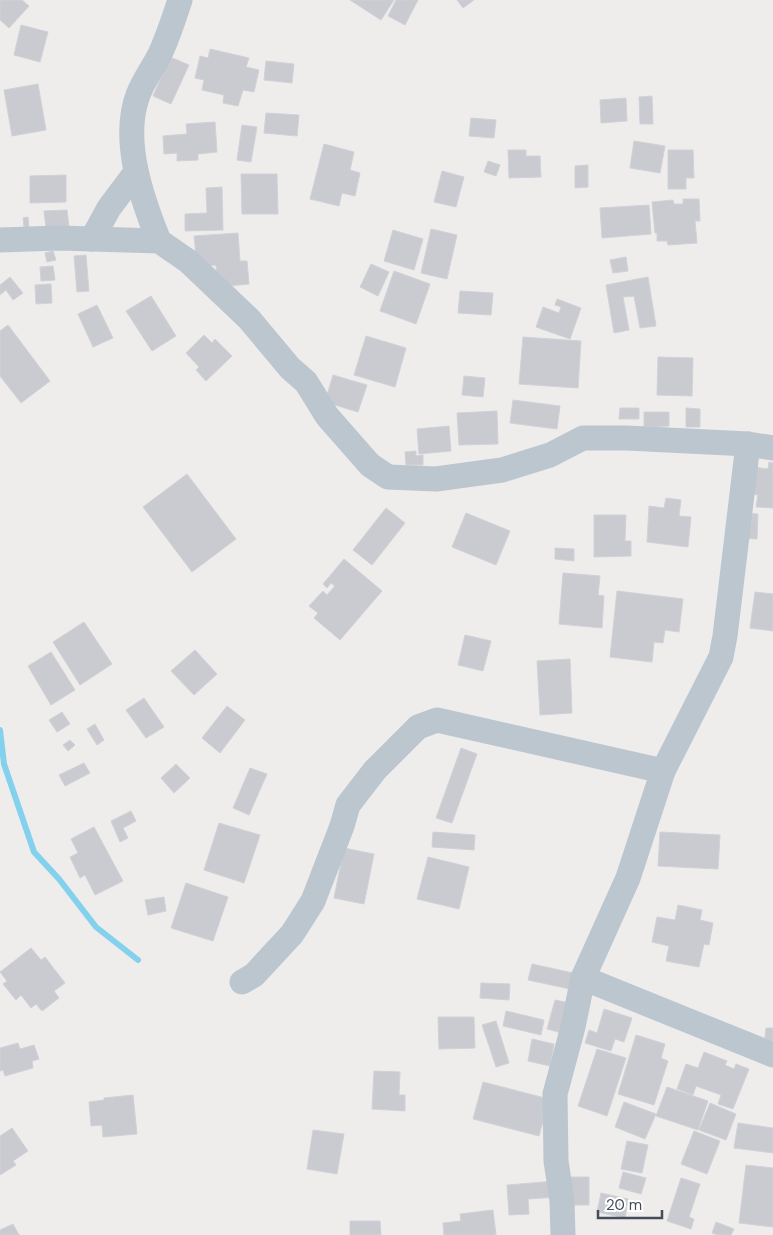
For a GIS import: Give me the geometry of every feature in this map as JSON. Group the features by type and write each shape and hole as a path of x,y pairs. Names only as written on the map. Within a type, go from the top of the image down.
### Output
{"street":[{"path":"159,241 150,220 136,172 132,133 138,95 160,54 180,0"},
{"path":"92,238 119,192 136,172"},
{"path":"0,240 92,238 159,241 188,261 249,319 290,368 306,382 327,416 370,465 388,477 436,479 502,470 550,455 583,438 627,438 748,444 773,448"},
{"path":"563,1235 562,1201 556,1161 554,1094 573,1027 583,978 628,878 663,772 720,658 725,636 748,444"},
{"path":"242,982 254,975 292,934 313,901 342,826 348,805 375,770 418,727 437,720 663,772"},
{"path":"583,978 773,1055"}],"building":[{"path":"0,0 22,0 29,6 9,28 0,20"},
{"path":"350,0 394,0 381,20"},
{"path":"396,0 418,0 405,25 388,16"},
{"path":"457,0 474,0 463,8"},
{"path":"21,25 48,32 40,62 14,55"},
{"path":"210,49 249,58 246,67 259,70 254,92 243,90 238,106 223,103 224,95 202,90 204,80 195,78 200,56 208,58"},
{"path":"170,57 189,65 171,104 153,96"},
{"path":"266,61 294,64 292,83 264,80"},
{"path":"38,84 46,130 12,136 4,90"},
{"path":"652,96 653,124 640,124 639,97"},
{"path":"626,98 627,121 601,123 600,100"},
{"path":"266,113 299,115 297,136 264,133"},
{"path":"471,118 496,120 494,138 469,136"},
{"path":"215,122 217,152 198,154 198,160 177,161 177,153 164,154 163,136 187,134 186,124"},
{"path":"242,125 257,127 251,162 237,160"},
{"path":"634,141 665,146 660,173 630,168"},
{"path":"324,144 354,152 350,170 360,173 355,196 342,193 339,206 310,199"},
{"path":"508,150 526,150 526,156 540,156 541,177 509,178"},
{"path":"668,150 693,150 694,178 686,178 686,189 668,189"},
{"path":"488,161 500,165 496,176 484,172"},
{"path":"588,165 588,187 575,188 575,166"},
{"path":"442,171 464,177 456,207 434,202"},
{"path":"241,174 277,174 278,214 242,214"},
{"path":"66,175 66,202 30,203 30,176"},
{"path":"222,187 223,230 185,231 185,214 207,213 206,188"},
{"path":"683,199 699,199 700,221 695,221 697,243 668,245 667,241 657,241 652,202 673,200 674,204 683,204"},
{"path":"649,205 651,234 602,238 600,208"},
{"path":"67,210 69,227 46,228 44,211"},
{"path":"28,217 29,227 24,227 23,218"},
{"path":"431,229 457,235 447,279 421,273"},
{"path":"393,230 423,239 414,270 384,261"},
{"path":"238,233 240,261 247,261 249,284 217,287 216,265 197,267 194,236"},
{"path":"53,251 56,260 47,262 45,253"},
{"path":"86,255 89,291 77,292 74,256"},
{"path":"626,257 628,271 613,273 610,260"},
{"path":"371,264 389,272 378,296 360,287"},
{"path":"53,266 55,280 41,281 40,267"},
{"path":"394,271 430,284 416,324 380,311"},
{"path":"10,277 23,293 13,300 6,290 0,295 0,285"},
{"path":"648,277 656,326 640,328 634,296 623,297 629,330 614,333 606,285"},
{"path":"51,284 52,303 36,304 35,285"},
{"path":"460,291 493,293 491,315 458,313"},
{"path":"151,296 176,336 152,351 126,311"},
{"path":"557,299 581,308 570,339 536,327 543,307 559,313 561,307 555,305"},
{"path":"97,305 113,338 93,347 78,314"},
{"path":"8,325 50,381 21,403 0,376 0,331"},
{"path":"204,335 212,343 215,339 232,356 206,381 196,370 199,367 186,353"},
{"path":"366,336 406,348 395,387 354,375"},
{"path":"523,337 581,341 578,388 519,384"},
{"path":"658,357 693,358 692,396 657,395"},
{"path":"333,375 367,385 358,412 325,402"},
{"path":"464,376 485,378 483,397 462,395"},
{"path":"513,400 560,406 557,429 510,423"},
{"path":"620,408 639,408 639,419 619,419"},
{"path":"686,408 700,409 700,427 686,427"},
{"path":"497,411 498,444 459,445 457,413"},
{"path":"644,412 669,412 669,426 644,427"},
{"path":"449,426 451,451 419,454 417,429"},
{"path":"416,451 416,456 423,455 423,465 406,465 405,452"},
{"path":"769,462 773,463 773,508 756,507 758,495 750,494 753,467 768,469"},
{"path":"187,474 236,539 192,572 143,507"},
{"path":"666,498 681,500 679,516 691,517 688,547 647,542 649,506 664,508"},
{"path":"386,508 405,523 372,565 353,550"},
{"path":"729,512 758,514 757,539 727,537"},
{"path":"466,513 510,531 496,565 452,547"},
{"path":"594,515 626,515 625,541 631,541 631,556 594,557"},
{"path":"555,548 574,549 574,561 555,559"},
{"path":"344,559 382,591 340,640 314,618 318,613 309,606 323,591 327,595 335,586 331,583 327,588 323,584"},
{"path":"563,573 600,576 598,595 604,596 602,628 559,624"},
{"path":"617,591 683,599 679,632 665,630 663,643 654,642 652,662 610,657"},
{"path":"755,592 773,594 773,631 750,628"},
{"path":"84,622 112,664 80,685 53,642"},
{"path":"465,635 491,641 483,671 458,665"},
{"path":"195,650 217,674 194,695 171,671"},
{"path":"51,652 75,690 51,705 28,666"},
{"path":"570,659 572,713 540,715 537,661"},
{"path":"144,698 164,727 146,738 126,710"},
{"path":"227,706 245,720 220,753 202,738"},
{"path":"62,712 70,724 57,732 49,720"},
{"path":"95,724 104,740 97,745 87,729"},
{"path":"70,740 75,745 68,751 63,745"},
{"path":"461,748 477,754 452,823 436,818"},
{"path":"84,763 90,773 65,786 59,775"},
{"path":"176,764 190,778 174,793 161,778"},
{"path":"250,768 267,774 249,815 233,808"},
{"path":"131,811 136,821 123,828 128,838 120,842 111,821"},
{"path":"219,823 260,835 244,883 204,870"},
{"path":"94,827 123,881 95,895 85,875 80,878 70,857 78,853 71,839"},
{"path":"433,832 475,835 474,850 432,847"},
{"path":"660,832 720,835 718,869 658,866"},
{"path":"344,848 374,854 364,904 334,898"},
{"path":"428,857 469,867 459,909 417,899"},
{"path":"186,883 228,897 213,941 171,928"},
{"path":"164,897 166,911 148,915 145,900"},
{"path":"678,905 702,910 700,920 713,923 709,945 704,944 699,967 666,961 669,946 652,942 657,917 675,920"},
{"path":"31,948 41,960 45,957 65,983 54,991 59,998 42,1011 36,1004 31,1008 21,995 16,1000 3,984 7,981 0,972"},
{"path":"532,964 573,973 570,989 528,980"},
{"path":"481,983 510,984 509,1000 480,998"},
{"path":"555,1000 570,1003 562,1033 547,1029"},
{"path":"604,1009 632,1018 624,1042 615,1039 611,1051 585,1043 589,1030 597,1033"},
{"path":"506,1011 544,1020 541,1035 503,1026"},
{"path":"438,1017 474,1017 475,1048 439,1049"},
{"path":"496,1021 509,1063 496,1067 482,1025"},
{"path":"766,1028 773,1028 773,1048 764,1047"},
{"path":"636,1035 665,1044 661,1058 668,1061 654,1105 618,1094"},
{"path":"532,1039 554,1044 550,1066 528,1061"},
{"path":"18,1043 20,1049 34,1045 39,1059 32,1061 33,1068 5,1076 3,1070 0,1071 0,1048"},
{"path":"597,1049 626,1058 607,1116 578,1106"},
{"path":"704,1052 727,1061 725,1065 734,1069 736,1064 749,1069 733,1109 718,1104 721,1095 696,1086 693,1095 677,1089 686,1064 698,1068"},
{"path":"374,1071 400,1072 399,1095 405,1095 405,1111 372,1109"},
{"path":"483,1082 549,1099 539,1136 473,1119"},
{"path":"667,1087 708,1101 698,1130 656,1116"},
{"path":"133,1095 137,1134 103,1137 102,1125 91,1126 89,1102 104,1100 104,1098"},
{"path":"624,1102 656,1114 645,1139 615,1127"},
{"path":"710,1103 736,1114 726,1140 699,1130"},
{"path":"738,1123 773,1128 773,1153 734,1148"},
{"path":"12,1128 28,1151 13,1161 16,1165 0,1175 0,1136"},
{"path":"313,1130 344,1134 337,1174 307,1169"},
{"path":"694,1131 720,1141 707,1174 681,1164"},
{"path":"627,1141 648,1145 642,1173 621,1169"},
{"path":"746,1165 773,1168 773,1227 739,1223"},
{"path":"623,1172 646,1178 641,1194 619,1188"},
{"path":"570,1177 589,1177 589,1205 571,1205"},
{"path":"681,1178 700,1184 689,1217 694,1219 691,1229 667,1221"},
{"path":"556,1181 557,1197 528,1199 529,1214 509,1215 507,1185"},
{"path":"601,1193 628,1199 625,1218 597,1212"},
{"path":"493,1210 496,1235 444,1235 443,1223 461,1221 460,1214"},
{"path":"350,1221 380,1221 381,1235 350,1235"},
{"path":"716,1222 734,1229 731,1235 712,1233"},
{"path":"13,1224 19,1235 0,1235 0,1230"}],"waterway":[{"path":"0,730 4,764 34,852 59,879 96,927 138,960"}]}
